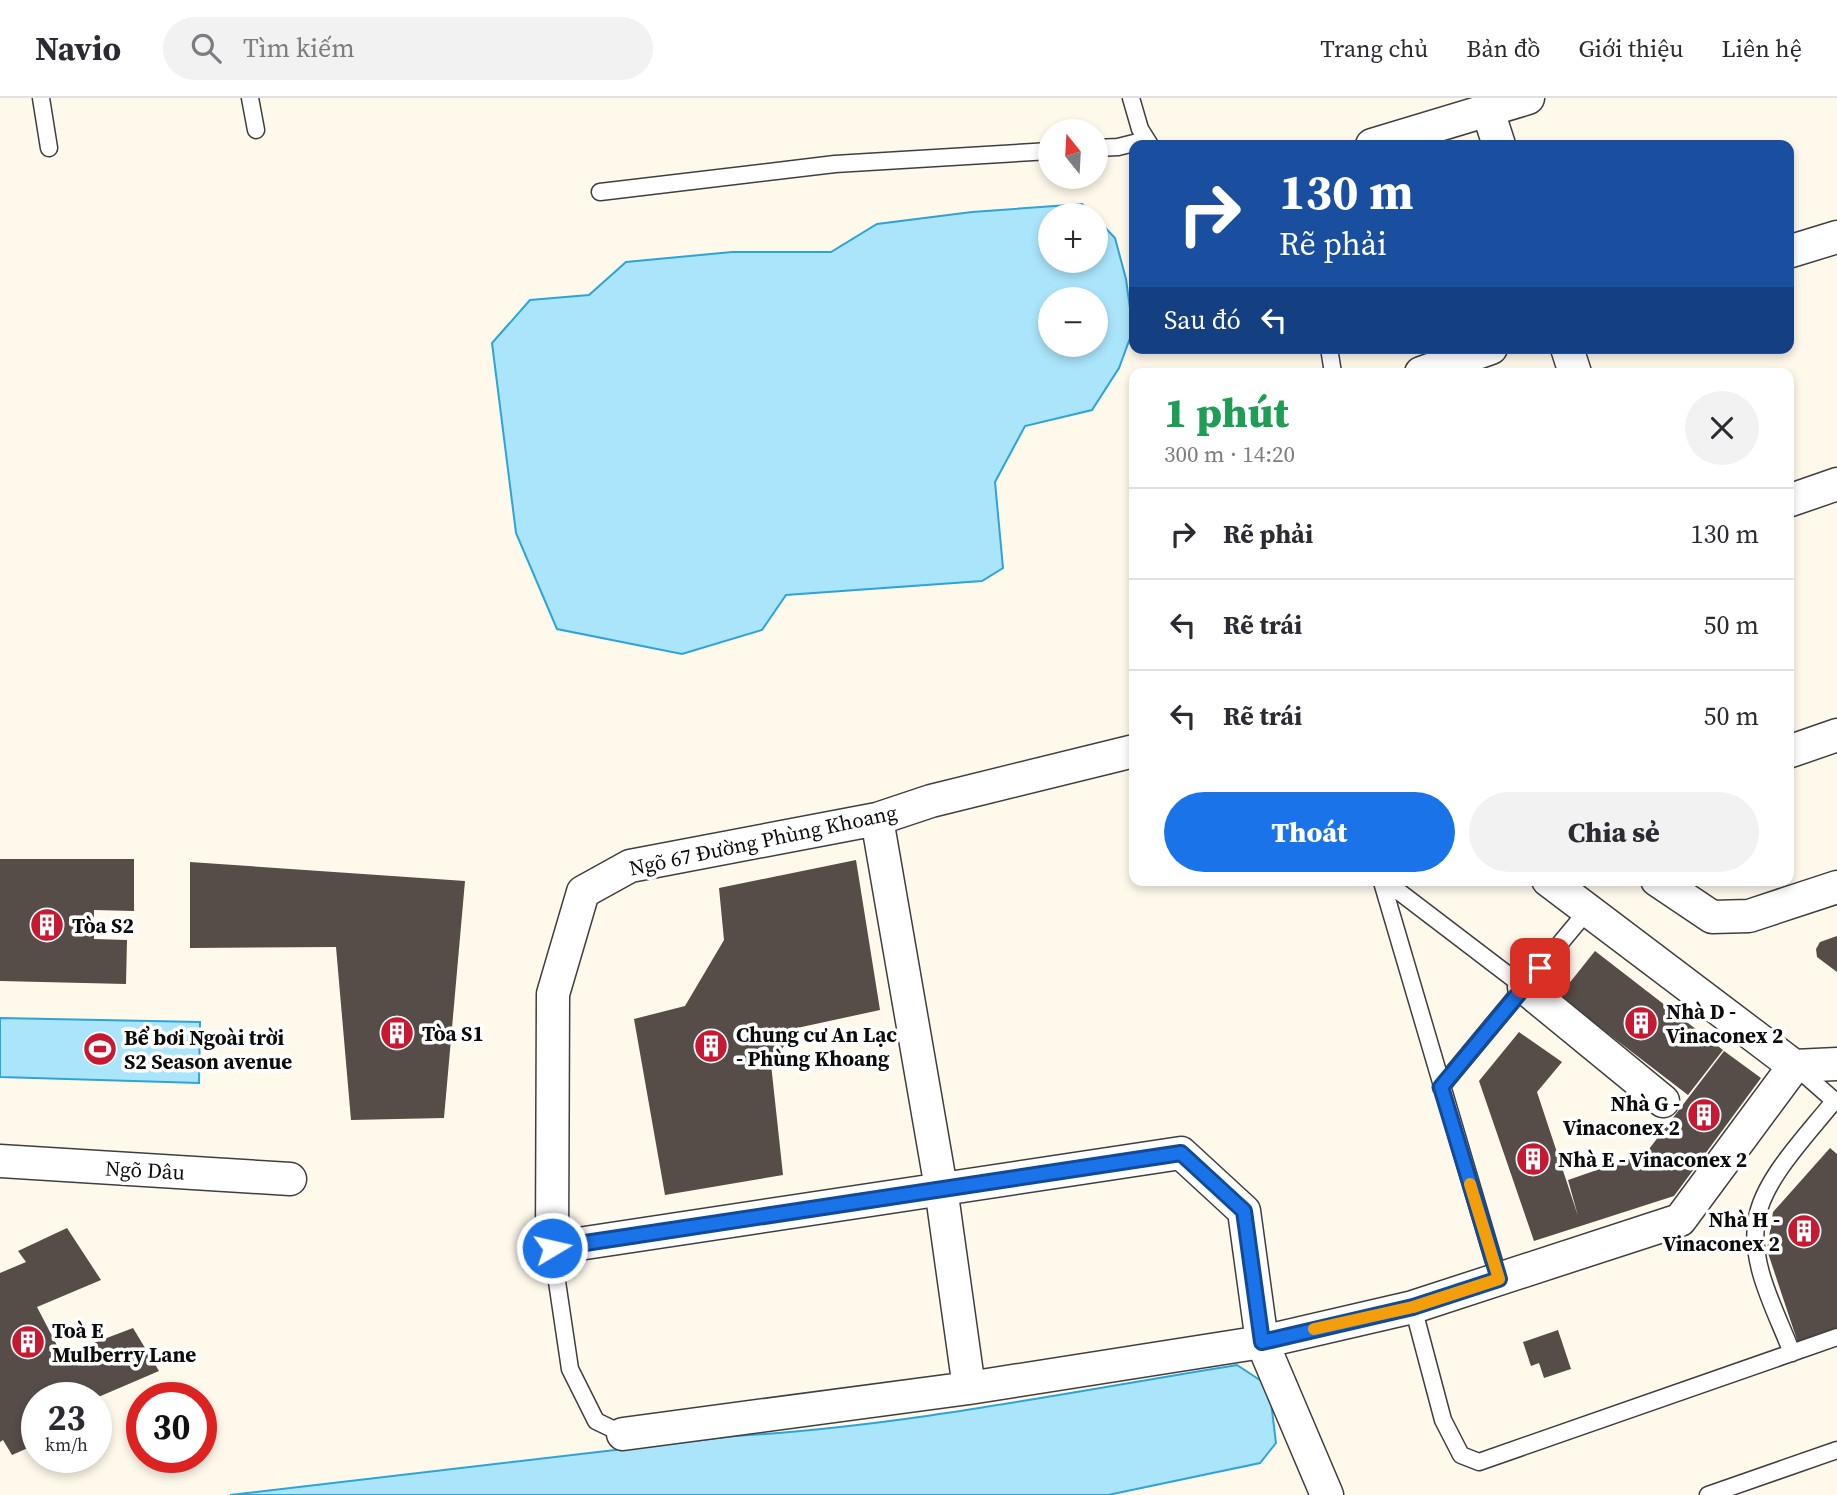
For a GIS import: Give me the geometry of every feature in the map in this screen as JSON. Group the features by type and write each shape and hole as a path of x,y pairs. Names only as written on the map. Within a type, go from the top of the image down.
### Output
{"street":[{"path":"1389,140 1528,98"},
{"path":"1488,111 1497,140"},
{"path":"1794,250 1837,237"},
{"path":"1435,368 1474,354"},
{"path":"1794,499 1837,484"},
{"path":"1794,750 1837,735"},
{"name":"Ngõ 67 Đường Phùng Khoang","path":"552,1248 553,994 583,892 629,866 877,819 983,787 1129,752"},
{"path":"877,819 941,1188 969,1388"},
{"path":"1556,886 1794,1066 1837,1064"},
{"path":"1666,886 1712,917 1749,916 1837,887"},
{"path":"1524,987 1662,1101"},
{"path":"623,1434 969,1388 1262,1342 1413,1307 1679,1220 1794,1066"},
{"path":"552,1248 1181,1153 1244,1211 1262,1342 1327,1495"},
{"name":"Ngõ Dâu","path":"0,1161 290,1179"}],"lane":[{"path":"41,98 49,148"},
{"path":"250,98 256,130"},
{"path":"1131,98 1147,140"},
{"path":"1108,147 1129,146"},
{"path":"600,192 835,164 1038,152"},
{"path":"1383,886 1499,1279"},
{"path":"1392,886 1524,987"},
{"path":"1441,1087 1587,911"},
{"path":"1792,1353 1762,1276 1756,1246 1756,1218 1767,1191 1782,1167 1835,1102 1794,1066"},
{"path":"552,1248 570,1369 596,1421 623,1434"},
{"path":"1413,1307 1443,1420 1461,1455 1479,1462 1837,1337"},
{"path":"1708,1495 1837,1450"}],"water":[{"path":"1038,207 1038,273 1108,273 1108,231 1115,238 1129,301 1129,341 1119,368 1092,410 1025,426 995,482 1003,568 982,581 786,595 762,630 682,654 557,629 516,533 492,343 530,300 589,295 626,262 732,252 831,252 877,224"},
{"name":"Bể bơi Ngoài trời S2 Season avenue","path":"0,1018 200,1022 199,1083 0,1077"},
{"path":"1237,1365 1269,1386 1276,1443 1260,1463 1108,1495 230,1495 924,1416"}],"building":[{"name":"Tòa S2","path":"0,859 134,859 134,911 94,910 94,939 127,940 126,984 0,981"},
{"name":"Chung cư An Lạc - Phùng Khoang","path":"856,860 880,1010 797,1028 771,1064 783,1175 665,1195 634,1019 685,1006 724,940 719,888"},
{"name":"Tòa S1","path":"190,862 465,881 444,1118 351,1120 336,947 190,948"},
{"path":"1837,936 1837,972 1817,957 1816,949 1820,942"},
{"name":"Nhà D - Vinaconex 2","path":"1595,951 1723,1050 1688,1095 1559,996"},
{"path":"1519,1032 1562,1062 1537,1092 1578,1216 1568,1180 1646,1153 1724,1051 1761,1078 1674,1196 1534,1241 1479,1081"},
{"name":"Nhà H - Vinaconex 2","path":"1830,1148 1837,1154 1837,1330 1798,1343 1767,1250 1773,1212"},
{"name":"Toà E Mulberry Lane","path":"67,1228 101,1280 37,1307 62,1355 133,1328 159,1371 133,1382 126,1382 126,1385 112,1391 112,1382 21,1382 21,1451 12,1455 3,1440 0,1442 0,1273 26,1262 18,1251"},
{"path":"1558,1330 1571,1369 1544,1378 1539,1363 1531,1366 1523,1342"}],"slow traffic":[{"path":"1314,1329 1413,1307 1499,1279 1470,1184"}],"place":[{"name":"Tòa S2","path":"47,925"},
{"name":"Nhà D - Vinaconex 2","path":"1641,1023"},
{"name":"Tòa S1","path":"397,1033"},
{"name":"Chung cư An Lạc - Phùng Khoang","path":"711,1046"},
{"name":"Bể bơi Ngoài trời S2 Season avenue","path":"100,1049"},
{"name":"Nhà G - Vinaconex 2","path":"1704,1115"},
{"name":"Nhà E - Vinaconex 2","path":"1533,1159"},
{"name":"Nhà H - Vinaconex 2","path":"1804,1231"},
{"name":"Toà E Mulberry Lane","path":"28,1342"}],"route":[{"path":"552,1248 1181,1153 1244,1211 1262,1342 1413,1307 1499,1279 1441,1087 1540,968"}]}
